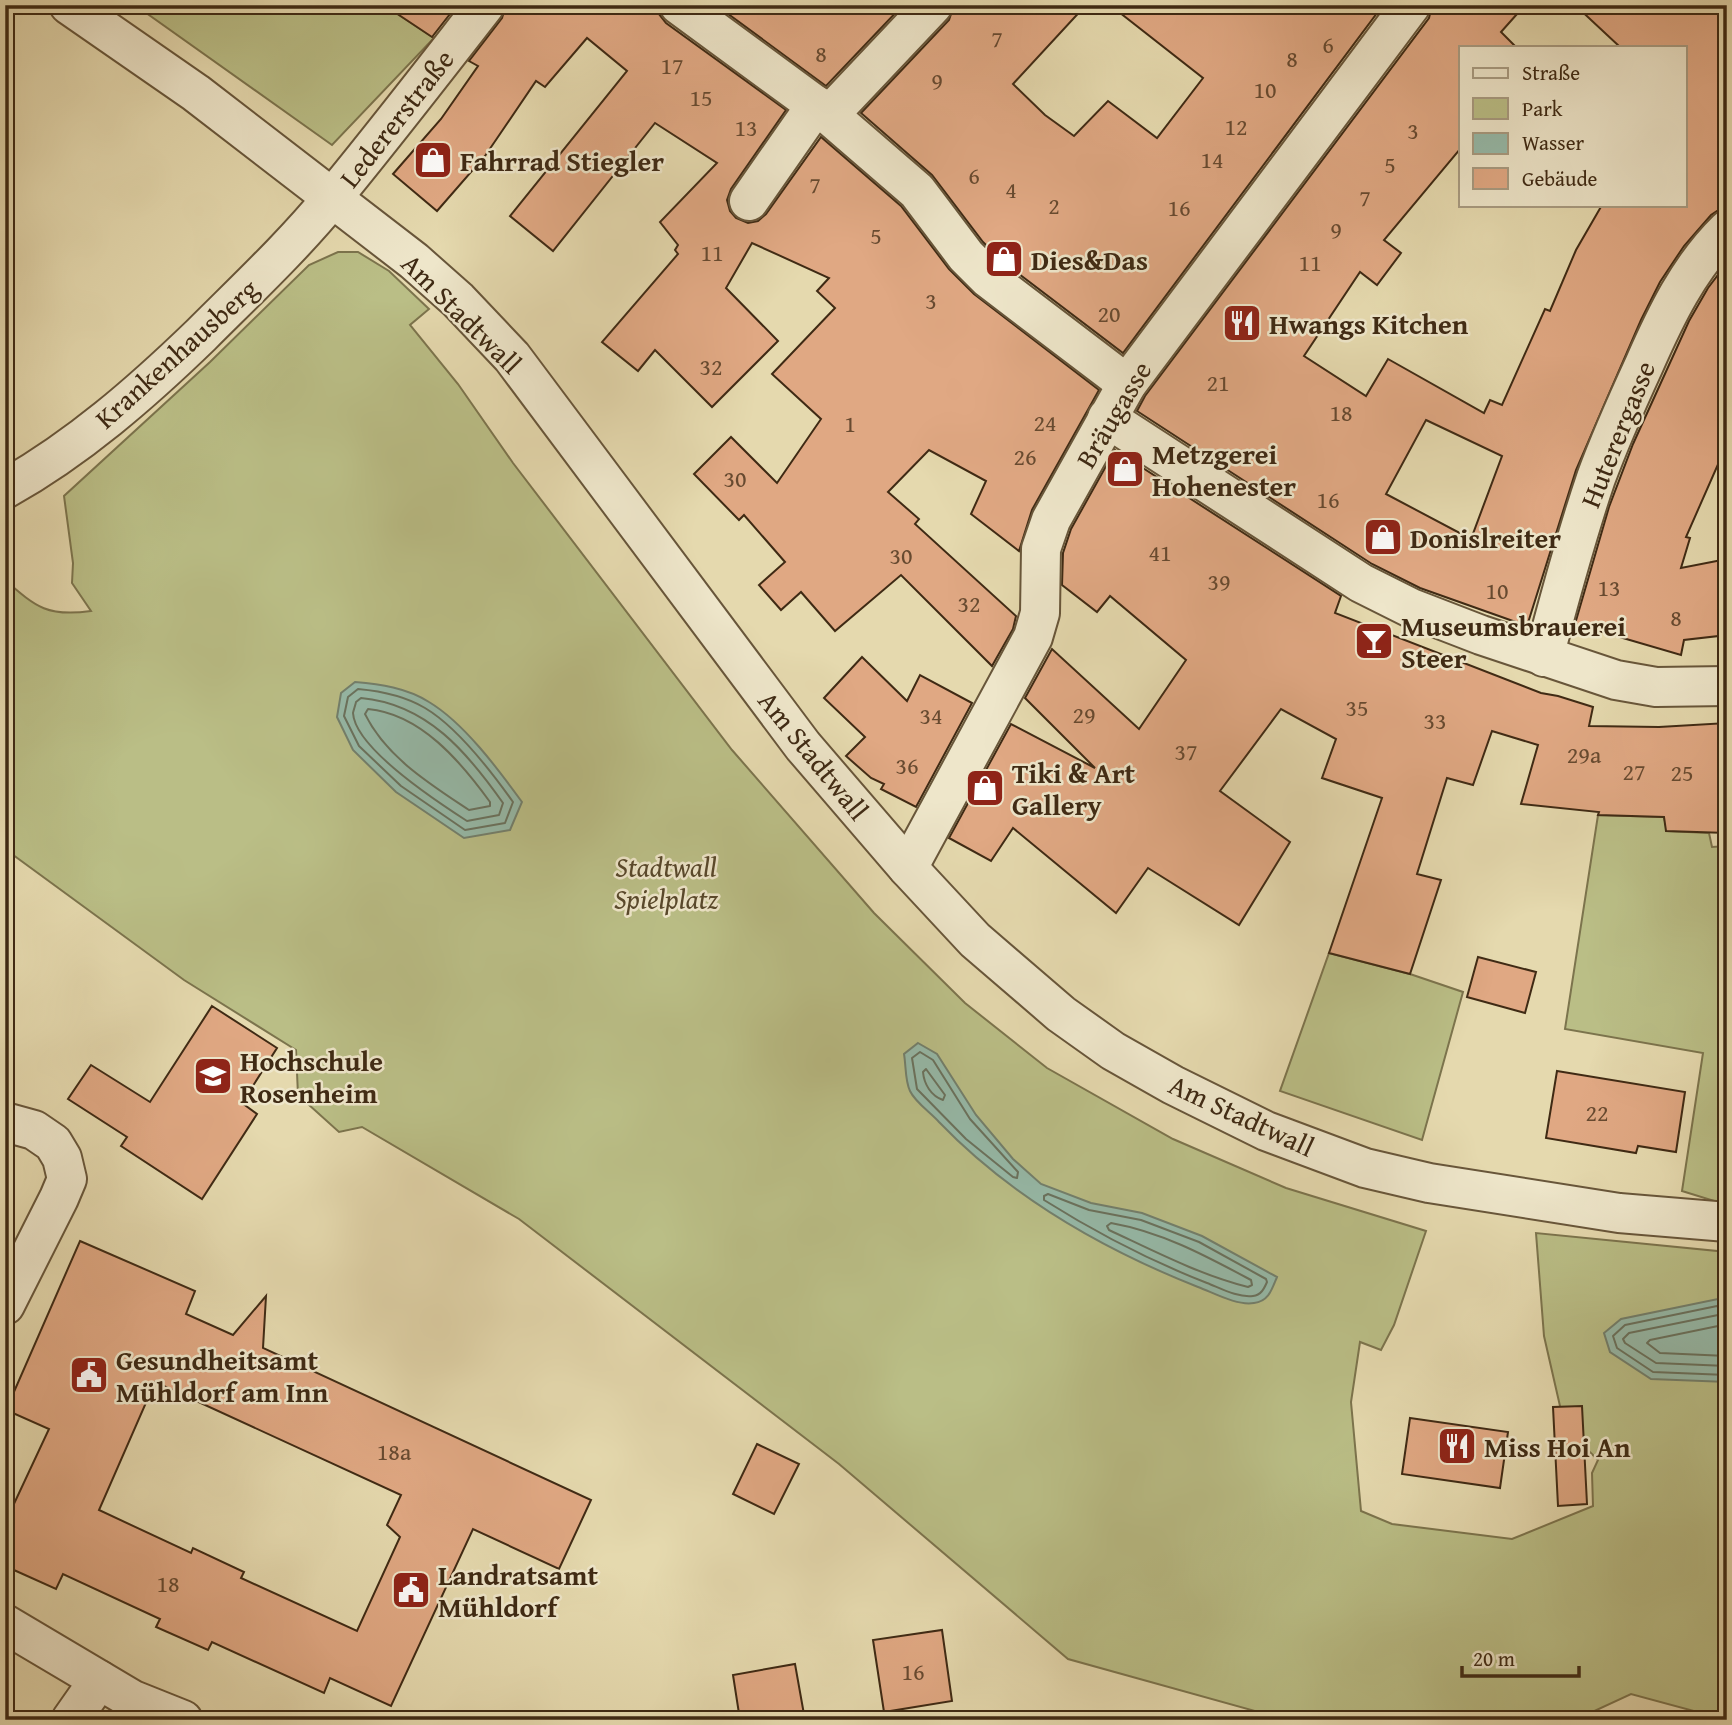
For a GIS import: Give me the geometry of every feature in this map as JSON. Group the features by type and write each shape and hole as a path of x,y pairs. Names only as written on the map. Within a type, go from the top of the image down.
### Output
{"street":[{"name":"Am Stadtwall","path":"69,5 196,93 414,261 458,300 512,357 803,746 908,868 975,940 1061,1014 1113,1051 1173,1085 1266,1131 1365,1168 1429,1183 1619,1213 1727,1222"},
{"name":"Ledererstraße","path":"332,198 485,5"},
{"path":"679,5 822,110 917,191 966,256 989,279 1127,384"},
{"path":"749,201 822,110 933,5"},
{"name":"Bräugasse","path":"908,868 1033,637 1040,613 1041,550 1051,520 1107,418 1127,384 1411,5"},
{"name":"Krankenhausberg","path":"5,489 35,472 116,413 170,365 262,275 332,198"},
{"name":"Huterergasse","path":"1544,657 1568,566 1597,476 1636,382 1663,321 1705,251 1727,230"},
{"path":"1107,418 1361,583 1411,608 1544,657 1616,680 1656,687 1727,686"},
{"path":"5,1122 34,1130 53,1143 62,1158 67,1179 60,1198 5,1305"},
{"path":"9,1631 99,1680 128,1710 183,1720"},
{"path":"71,1720 99,1680"}],"green space":[{"path":"135,5 384,5 434,38 332,145"},
{"name":"Stadtwall Spielplatz","path":"338,252 358,252 389,271 429,309 410,325 458,384 513,463 732,750 874,913 965,1003 1047,1068 1173,1139 1286,1188 1426,1231 1394,1325 1381,1350 1360,1342 1351,1402 1361,1511 1392,1524 1512,1539 1593,1506 1592,1473 1598,1460 1565,1428 1544,1336 1536,1233 1727,1252 1727,1720 1631,1694 1575,1720 1287,1720 1068,1659 839,1464 519,1219 362,1127 339,1132 298,1095 296,1050 184,980 5,849 5,580 26,598 44,608 64,613 91,611 72,583 73,563 64,496 210,362 309,265"},
{"path":"1598,815 1664,817 1667,831 1709,833 1712,847 1727,846 1727,1205 1682,1191 1703,1053 1565,1029"},
{"path":"1329,953 1410,974 1463,992 1422,1140 1280,1091"}],"water":[{"path":"355,682 412,693 455,722 491,761 522,802 510,830 464,838 396,792 353,750 337,717 341,693"},
{"path":"918,1043 937,1054 976,1115 1013,1159 1041,1184 1091,1203 1142,1213 1202,1236 1277,1277 1269,1294 1259,1302 1247,1303 1218,1295 1127,1256 1027,1197 967,1149 912,1095 907,1083 904,1054"},
{"path":"1718,1299 1727,1300 1727,1382 1651,1379 1610,1352 1604,1333 1621,1319"}],"building":[{"path":"384,5 457,5 432,37"},
{"path":"506,5 658,5 659,14 666,23 786,110 731,189 727,200 730,211 736,218 748,223 758,221 766,214 821,137 901,206 949,269 974,294 1099,390 1032,510 1019,551 971,514 986,481 929,450 888,492 919,519 915,524 1016,616 1013,629 992,666 901,575 835,631 801,592 781,610 759,585 785,562 744,515 739,520 694,474 731,437 777,483 821,419 772,374 835,308 817,291 829,278 752,243 726,288 778,341 712,407 655,350 638,371 602,342 678,254 675,250 678,245 660,222 717,163 655,123 553,251 510,216 627,71 587,38 545,87 536,81 485,156 437,211 393,174 441,119 478,66 469,61 502,18"},
{"path":"716,5 903,5 826,86"},
{"path":"954,5 1086,5 1013,84 1045,115 1074,136 1108,101 1157,138 1203,78 1110,5 1383,5 1123,353 1003,262 983,242 932,175 861,113 949,20"},
{"path":"1432,5 1525,5 1501,32 1515,46 1459,46 1459,150 1384,240 1401,253 1377,285 1360,272 1304,356 1366,396 1388,359 1484,413 1490,400 1502,405 1545,309 1550,311 1576,250 1601,206 1686,206 1686,46 1619,46 1575,5 1727,5 1727,209 1720,209 1711,215 1684,246 1660,282 1641,320 1576,470 1527,626 1420,588 1372,564 1137,411 1145,396 1429,18","holes":["1426,420 1502,456 1471,539 1386,494"]},
{"path":"1727,263 1727,444 1686,537 1690,538 1681,568 1727,559 1727,635 1684,640 1681,655 1575,624 1609,507 1633,444 1689,321 1708,288"},
{"path":"1115,450 1341,596 1335,613 1541,693 1593,707 1589,726 1659,727 1727,723 1727,833 1666,831 1664,817 1598,815 1599,812 1521,804 1538,745 1492,731 1473,785 1447,778 1417,874 1441,880 1410,974 1329,953 1382,798 1322,778 1336,739 1281,709 1220,791 1290,842 1239,925 1148,868 1116,913 1013,828 991,861 949,838 1011,724 1095,768 1025,698 1052,649 1139,729 1186,660 1110,596 1097,612 1062,585 1063,553 1071,529"},
{"path":"862,657 907,701 920,675 972,703 916,807 881,789 884,784 871,778 846,756 865,737 824,698"},
{"path":"1478,957 1536,972 1525,1013 1467,997"},
{"name":"Hochschule Rosenheim","path":"212,1006 277,1048 242,1103 257,1114 202,1199 121,1146 127,1137 68,1099 91,1065 150,1102"},
{"path":"1557,1071 1685,1092 1676,1152 1638,1146 1636,1153 1546,1138"},
{"path":"80,1241 195,1291 186,1314 233,1335 266,1296 263,1348 591,1500 559,1569 473,1529 391,1706 330,1678 324,1693 212,1642 208,1650 156,1627 160,1619 63,1574 56,1589 5,1566 5,1523 49,1429 6,1410","holes":["155,1382 401,1495 387,1525 400,1537 357,1631 241,1578 244,1572 193,1548 191,1553 99,1510"]},
{"path":"1582,1406 1587,1504 1558,1506 1553,1407"},
{"path":"1410,1418 1508,1432 1500,1488 1402,1474"},
{"path":"757,1444 799,1464 774,1514 733,1494"},
{"path":"942,1630 952,1701 884,1712 873,1640"},
{"path":"795,1664 805,1720 740,1720 733,1675"}],"place":[{"name":"Fahrrad Stiegler","path":"433,160"},
{"name":"Dies&Das","path":"1004,259"},
{"name":"Hwangs Kitchen","path":"1242,323"},
{"name":"Metzgerei Hohenester","path":"1125,469"},
{"name":"Donislreiter","path":"1383,537"},
{"name":"Museumsbrauerei Steer","path":"1374,641"},
{"name":"Tiki & Art Gallery","path":"985,788"},
{"name":"Hochschule Rosenheim","path":"213,1076"},
{"name":"Gesundheitsamt Mühldorf am Inn","path":"89,1375"},
{"name":"Miss Hoi An","path":"1457,1446"},
{"name":"Landratsamt Mühldorf","path":"411,1590"}]}
